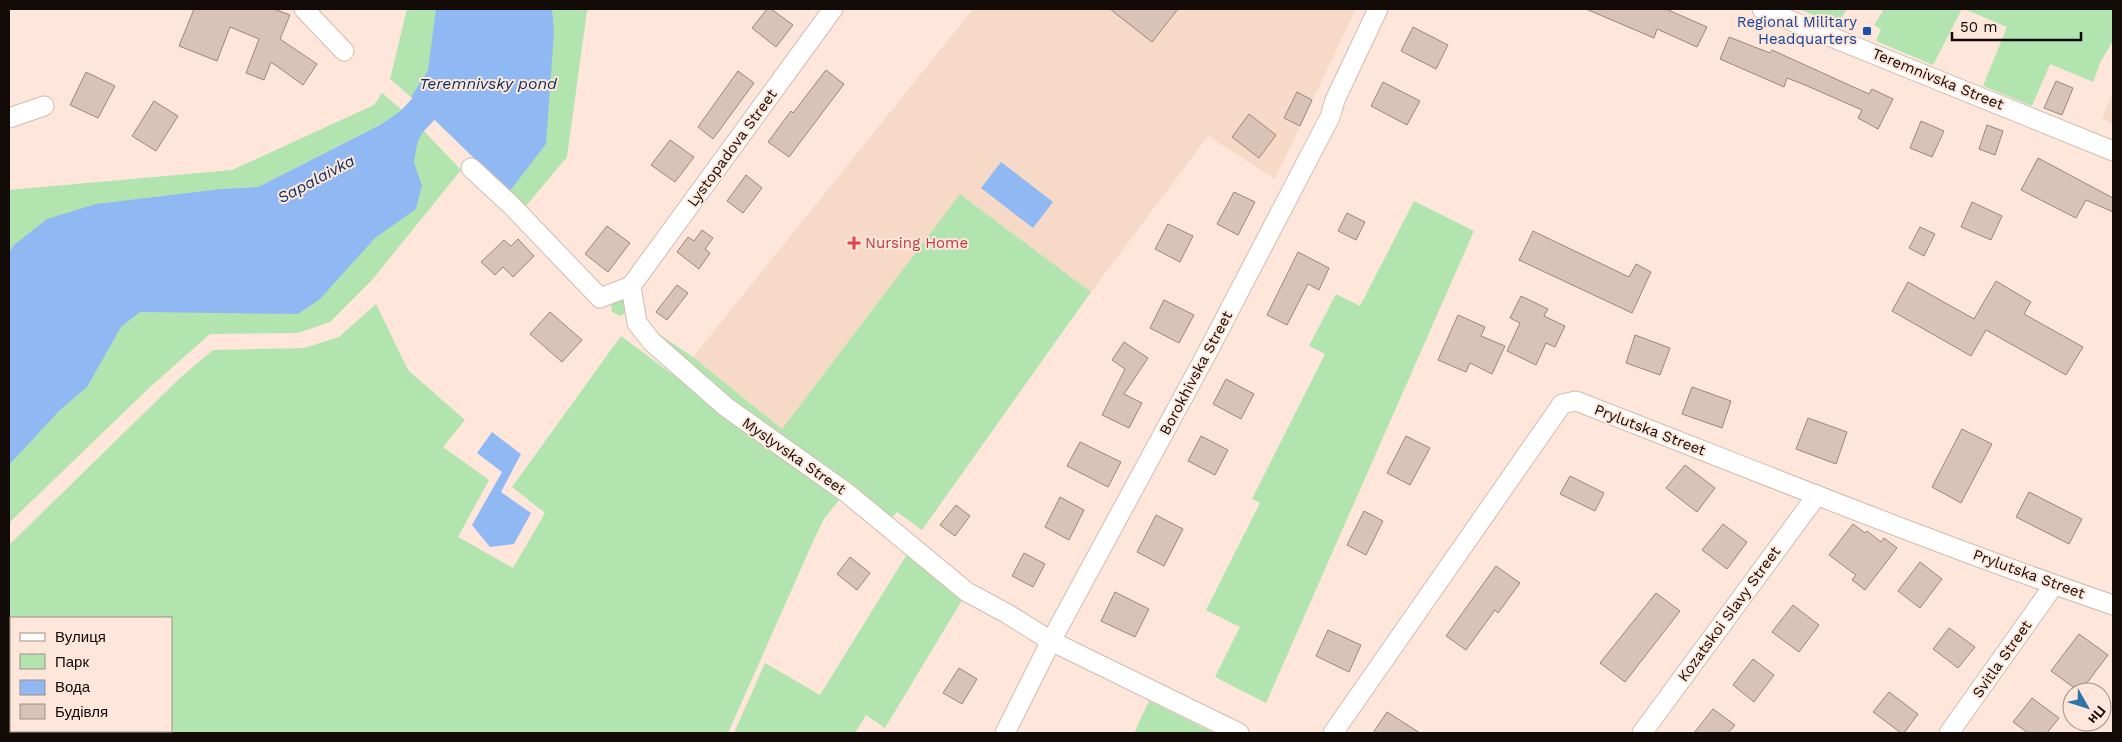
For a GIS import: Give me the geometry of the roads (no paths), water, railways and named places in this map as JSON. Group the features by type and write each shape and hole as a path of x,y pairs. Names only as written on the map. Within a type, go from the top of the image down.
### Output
{"street":[{"path":"304,9 344,51"},
{"name":"Lystopadova Street","path":"631,286 833,9"},
{"name":"Borokhivska Street","path":"1005,733 1051,641 1206,355 1325,126 1378,9"},
{"name":"Teremnivska Street","path":"1762,9 2113,151"},
{"path":"9,118 44,106"},
{"path":"471,168 512,206 600,298 631,286"},
{"name":"Myslyvska Street","path":"631,286 637,323 652,342 726,407 848,493 966,592 1006,612 1051,641 1240,733"},
{"name":"Prylutska Street","path":"1333,733 1562,404 1576,401 1817,495 2054,585 2113,605"},
{"name":"Kozatskoi Slavy Street","path":"1642,733 1817,495"},
{"name":"Svitla Street","path":"1949,733 2054,585"}],"water":[{"name":"Teremnivsky pond","path":"436,9 552,9 554,32 546,144 509,192 411,97 428,70"},
{"path":"402,110 423,130 417,144 414,163 422,185 416,209 375,238 320,299 298,314 140,312 121,327 87,387 59,411 9,465 9,252 14,245 47,219 96,204 221,189 258,187 380,125"},
{"path":"1001,162 1053,202 1033,228 981,188"},
{"path":"492,432 521,454 501,492 531,513 514,544 490,547 472,525 502,472 477,453"}],"waterway":[{"name":"Sapalaivka","path":"380,145 399,135 463,67 477,9"}],"place":[{"name":"Regional Military Headquarters","path":"1867,31"},
{"name":"Nursing Home","path":"854,243"}]}
